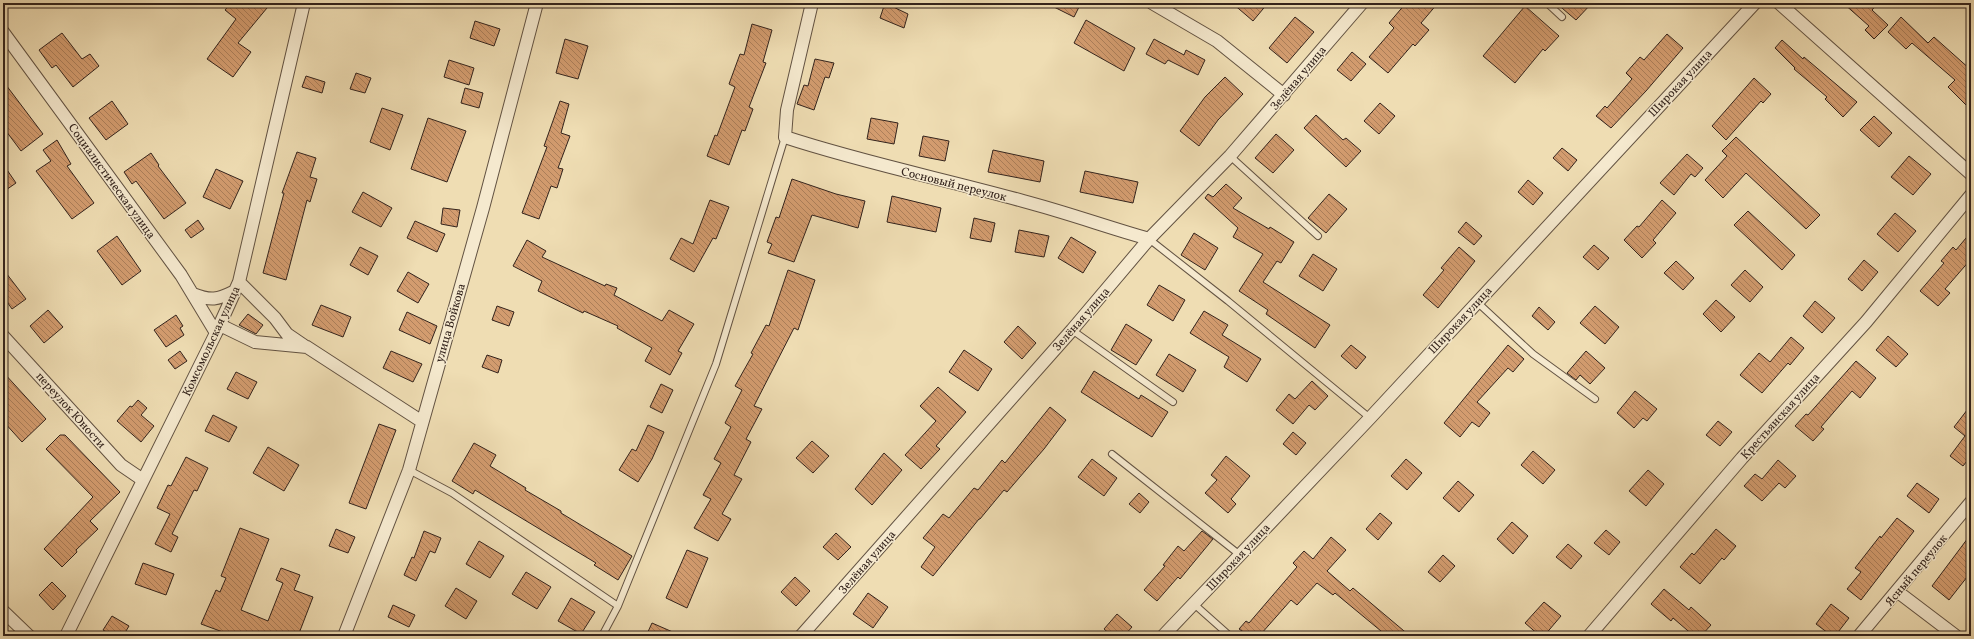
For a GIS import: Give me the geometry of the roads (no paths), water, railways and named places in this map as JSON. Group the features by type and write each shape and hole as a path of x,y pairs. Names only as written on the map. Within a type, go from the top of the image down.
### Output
{"street":[{"name":"Комсомольская улица","path":"66,636 218,329 237,287 304,3"},
{"name":"улица Войкова","path":"344,636 409,470 421,421 483,208 537,3"},
{"path":"786,137 787,110 812,3"},
{"path":"1152,3 1216,41 1284,96"},
{"name":"Зелёная улица","path":"801,636 1072,330 1148,239 1230,156 1284,96 1362,3"},
{"path":"1779,3 1971,174"},
{"name":"Широкая улица","path":"1163,636 1370,418 1752,4"},
{"name":"Социалистическая улица","path":"3,32 181,275 218,329"},
{"name":"Сосновый переулок","path":"786,137 838,154 1024,201 1148,239"},
{"name":"Крестьянская улица","path":"1589,636 1742,458 1866,322 1971,195"},
{"path":"193,294 205,298 218,299 237,287 275,318 287,334 421,421"},
{"path":"218,329 255,342 307,347"},
{"name":"переулок Юности","path":"3,336 121,465 143,480"},
{"name":"Ясный переулок","path":"1859,636 1898,592 1971,502"},
{"path":"1898,592 1956,636"},
{"path":"3,611 28,636"}],"lane":[{"path":"1547,3 1562,16"},
{"path":"602,636 618,606 716,364 786,137"},
{"path":"1230,156 1318,236"},
{"path":"1148,239 1228,301 1370,418"},
{"path":"1477,302 1533,354 1595,399"},
{"path":"1072,330 1173,402"},
{"path":"1112,454 1240,555"},
{"path":"409,470 452,492 618,606"},
{"path":"1194,604 1230,636"}]}
